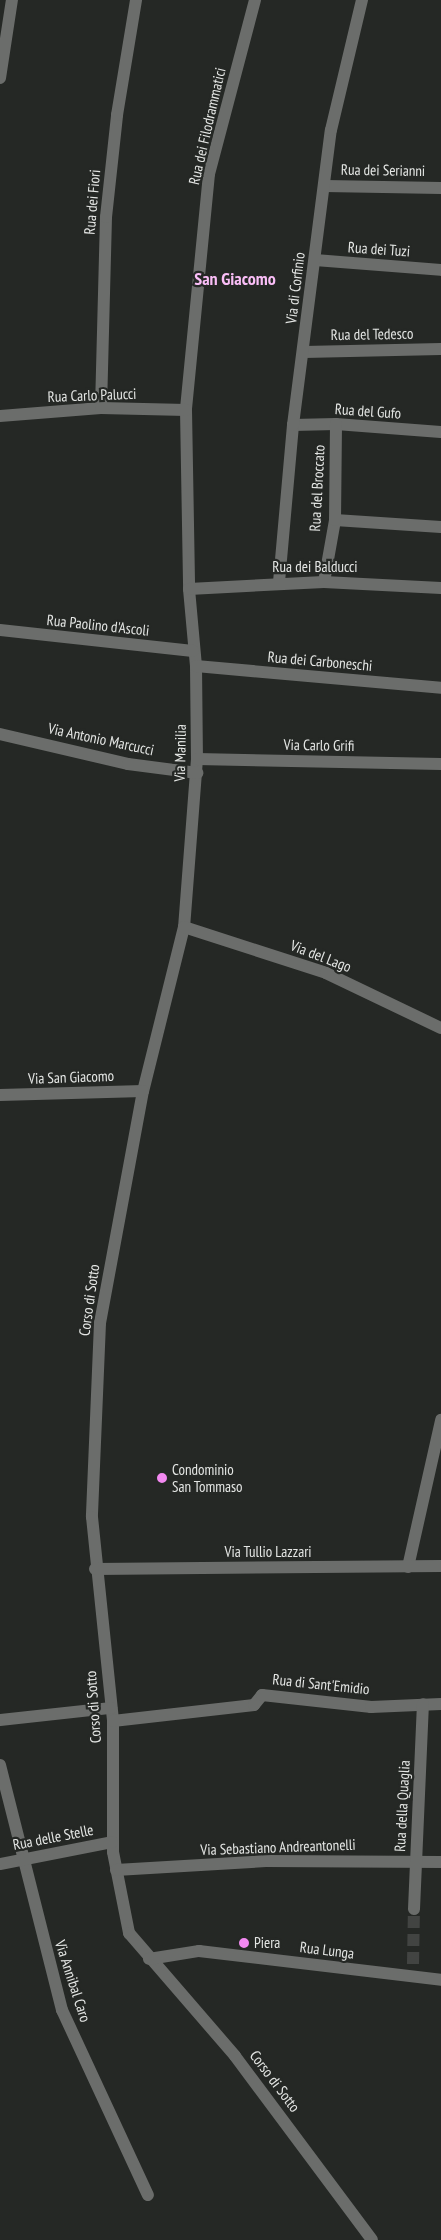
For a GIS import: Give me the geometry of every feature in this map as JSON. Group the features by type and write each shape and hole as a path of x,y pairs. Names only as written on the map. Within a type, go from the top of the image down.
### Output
{"street":[{"path":"0,78 12,0"},
{"name":"Rua dei Fiori","path":"100,408 106,217 117,115 136,0"},
{"name":"Rua dei Filodrammatici","path":"186,410 209,174 255,0"},
{"name":"Via di Corfinio","path":"279,582 293,425 304,352 331,130 362,0"},
{"name":"Rua dei Serianni","path":"325,186 441,188"},
{"name":"Rua dei Tuzi","path":"315,260 441,270"},
{"name":"Rua del Tedesco","path":"304,352 441,349"},
{"name":"Rua Carlo Palucci","path":"0,416 100,408 186,410"},
{"name":"Via Manilia","path":"143,1091 184,927 197,773 196,666 193,651 189,589 186,410"},
{"name":"Rua del Gufo","path":"293,425 336,424 441,432"},
{"name":"Rua del Broccato","path":"324,582 334,520 336,424"},
{"path":"334,520 441,527"},
{"name":"Rua dei Balducci","path":"189,589 279,582 324,582 441,588"},
{"name":"Rua Paolino d'Ascoli","path":"0,630 193,651"},
{"name":"Rua dei Carboneschi","path":"196,666 441,688"},
{"name":"Via Antonio Marcucci","path":"0,734 128,764 197,773"},
{"name":"Via Carlo Grifi","path":"197,758 441,764"},
{"name":"Via del Lago","path":"184,927 326,973 441,1028"},
{"name":"Via San Giacomo","path":"0,1095 143,1091"},
{"name":"Corso di Sotto","path":"143,1091 100,1323 92,1518 95,1569 112,1714 112,1842 116,1870 129,1933 235,2056 318,2164 372,2240"},
{"path":"408,1567 441,1420"},
{"name":"Via Tullio Lazzari","path":"95,1569 441,1566"},
{"name":"Rua di Sant'Emidio","path":"112,1714 254,1705 262,1695 371,1707 441,1704"},
{"name":"Rua della Quaglia","path":"414,1909 423,1704"},
{"path":"0,1720 112,1714"},
{"name":"Via Annibal Caro","path":"0,1765 5,1798 62,2010 148,2195"},
{"name":"Rua delle Stelle","path":"0,1864 112,1842"},
{"name":"Via Sebastiano Andreantonelli","path":"116,1870 266,1861 441,1862"},
{"name":"Rua Lunga","path":"150,1959 199,1951 413,1970 441,1980"}],"tunnel":[{"path":"413,1964 414,1909"}],"place":[{"name":"Condominio San Tommaso","path":"162,1478"},
{"name":"Piera","path":"244,1943"}],"district":[{"name":"San Giacomo","path":"235,279"}]}
